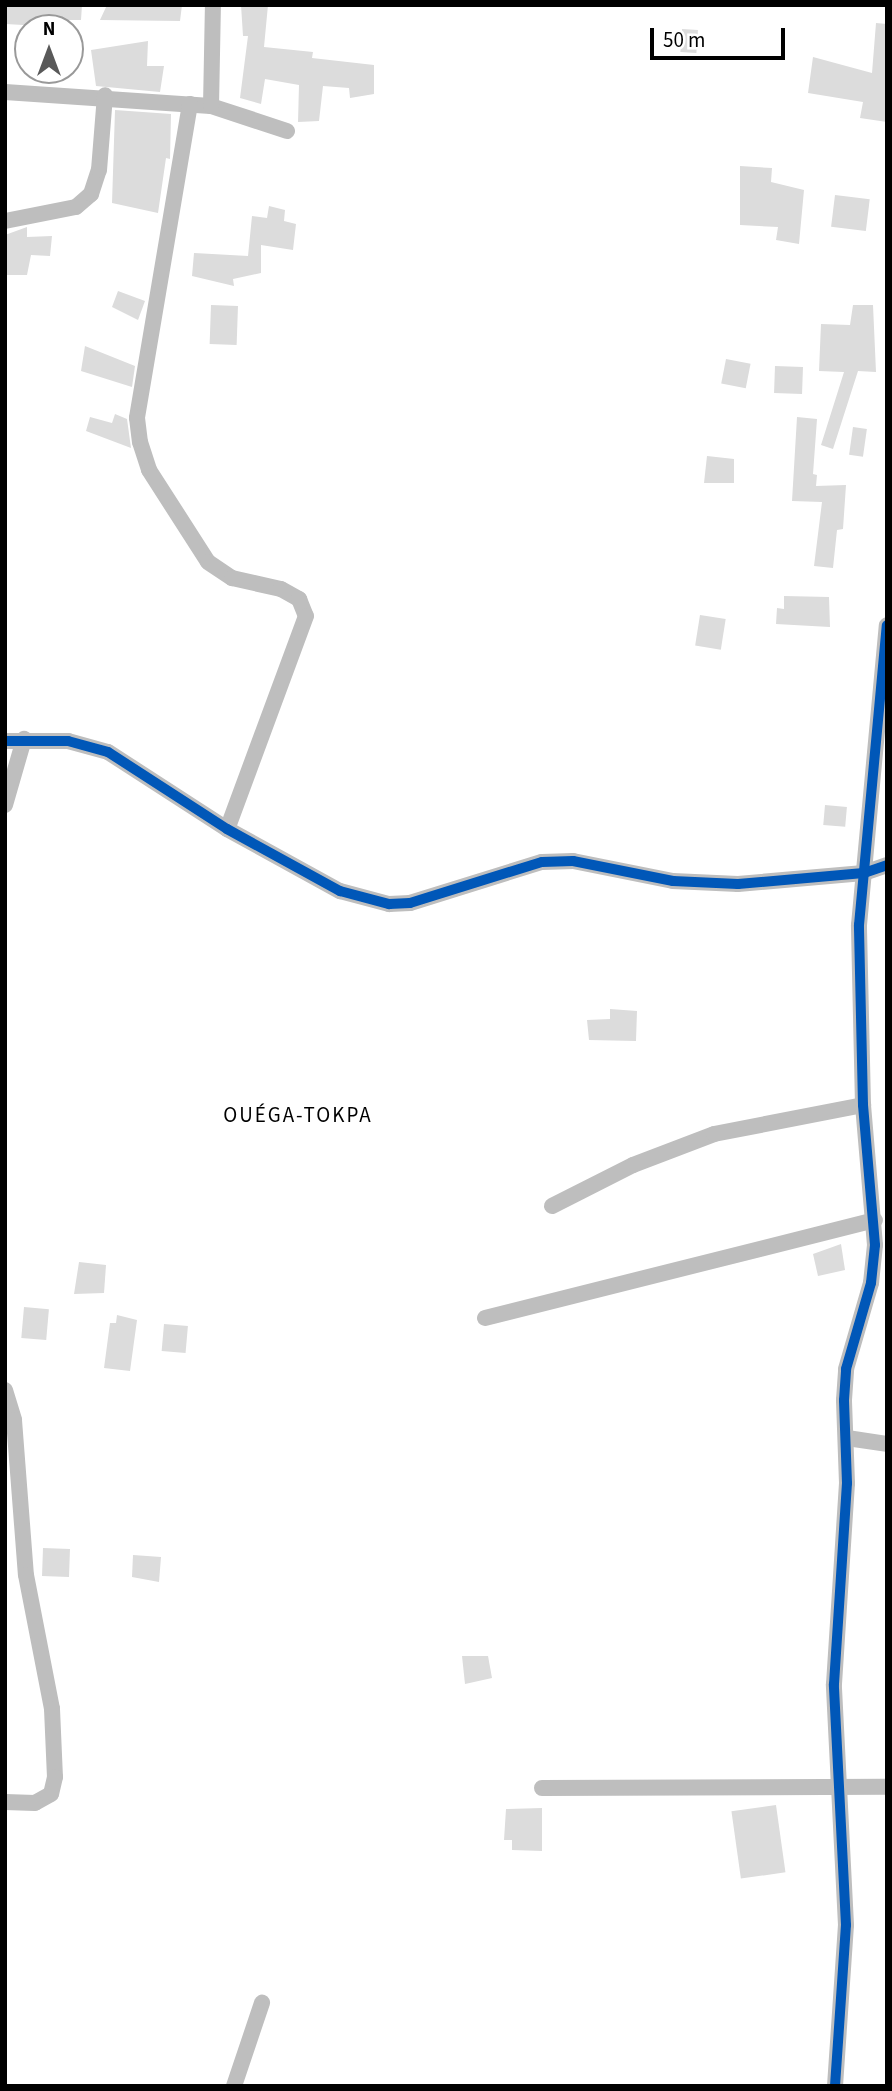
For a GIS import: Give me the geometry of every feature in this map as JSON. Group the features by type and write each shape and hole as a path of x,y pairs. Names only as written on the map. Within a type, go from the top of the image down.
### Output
{"street":[{"path":"211,106 214,5"},
{"path":"5,92 105,95 211,106 287,131"},
{"path":"5,221 76,207 90,194 99,170 105,95"},
{"path":"190,104 137,418 140,442 149,470 208,562 232,578 281,589 299,599 306,616 228,829"},
{"path":"835,2086 846,1925 836,1789 834,1684 847,1438 846,1369 871,1283 875,1220 863,1105 859,926 887,625"},
{"path":"5,805 24,739"},
{"path":"5,741 68,741 108,752 228,829 340,891 389,904 410,903 542,862 573,861 673,881 737,884 864,873 887,865"},
{"path":"552,1206 633,1165 714,1135 863,1105"},
{"path":"485,1318 875,1220"},
{"path":"5,1390 14,1420 26,1575 52,1709 55,1777 51,1794 35,1803 5,1802"},
{"path":"847,1438 887,1444"},
{"path":"542,1788 887,1787"},
{"path":"234,2086 262,2003"}],"building":[{"path":"5,5 82,5 81,14 14,14 14,24 5,24"},
{"path":"107,5 182,5 180,21 100,20"},
{"path":"241,5 268,5 264,47 313,52 312,58 374,65 374,94 350,98 349,88 323,86 319,121 298,122 299,85 265,79 261,104 240,98 248,36 243,36"},
{"path":"876,23 887,24 887,122 860,118 863,102 808,93 813,57 872,73"},
{"path":"682,29 698,30 696,53 680,52"},
{"path":"148,41 147,66 164,66 160,92 96,86 91,50"},
{"path":"115,110 171,114 170,159 166,158 158,213 112,203"},
{"path":"740,166 772,168 771,182 804,190 799,244 776,240 778,227 740,225"},
{"path":"835,195 870,199 866,231 831,227"},
{"path":"269,206 285,210 284,221 296,224 293,250 261,245 261,273 233,279 234,286 192,276 194,253 248,256 252,216 267,218"},
{"path":"27,227 27,237 52,236 50,256 31,255 27,275 5,275 5,235"},
{"path":"118,291 145,301 138,320 112,307"},
{"path":"211,305 238,306 237,345 210,344"},
{"path":"853,305 873,305 876,372 858,371 833,449 821,445 844,372 819,371 821,324 850,325"},
{"path":"85,346 135,366 132,387 81,371"},
{"path":"726,359 751,364 746,388 721,384"},
{"path":"775,366 803,367 802,394 774,393"},
{"path":"115,414 127,419 131,448 86,431 90,417 112,423"},
{"path":"797,417 817,419 813,474 817,475 816,486 846,485 843,529 837,530 833,568 814,566 822,502 792,501"},
{"path":"853,427 867,429 863,457 849,455"},
{"path":"707,456 734,459 734,483 704,483"},
{"path":"784,596 829,597 830,627 776,624 777,608 784,609"},
{"path":"700,615 726,619 721,650 695,646"},
{"path":"825,805 847,807 845,827 823,825"},
{"path":"610,1009 637,1011 636,1041 589,1040 587,1020 610,1019"},
{"path":"841,1244 845,1270 818,1276 813,1254"},
{"path":"79,1262 106,1265 104,1293 74,1294"},
{"path":"24,1307 49,1309 46,1340 21,1338"},
{"path":"117,1315 137,1320 130,1371 104,1368 110,1323 116,1323"},
{"path":"164,1324 188,1326 186,1353 162,1351"},
{"path":"43,1548 70,1549 69,1577 42,1576"},
{"path":"133,1555 161,1557 159,1582 132,1577"},
{"path":"462,1656 488,1656 492,1678 465,1684"},
{"path":"776,1805 785,1872 741,1879 731,1811"},
{"path":"542,1808 542,1851 512,1850 512,1840 504,1840 506,1809"}],"cycle path":[{"path":"835,2086 846,1925 834,1684 847,1483 844,1400 846,1369 871,1283 875,1245 863,1105 859,925 887,625"},
{"path":"5,741 68,741 108,752 227,829 340,891 389,904 410,903 542,862 573,861 673,881 738,884 864,873 887,865"}],"district":[{"name":"OUÉGA-TOKPA","path":"298,1115"}]}
